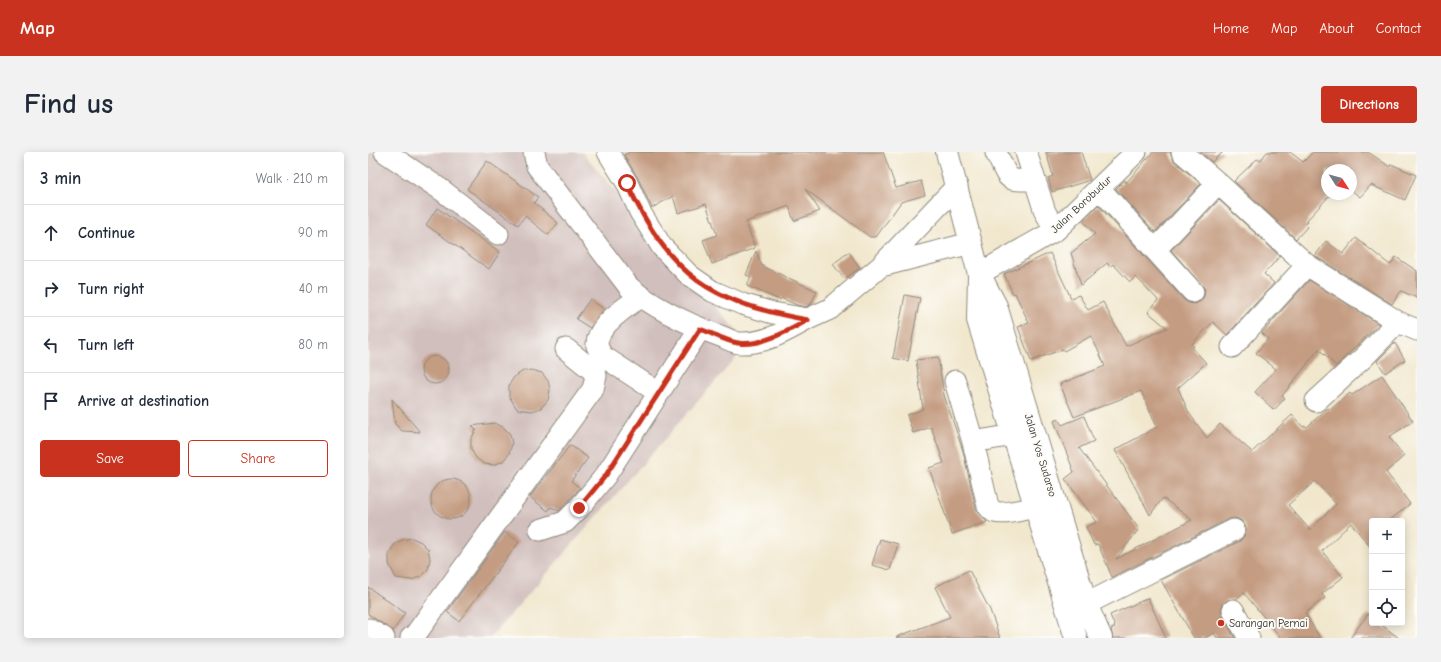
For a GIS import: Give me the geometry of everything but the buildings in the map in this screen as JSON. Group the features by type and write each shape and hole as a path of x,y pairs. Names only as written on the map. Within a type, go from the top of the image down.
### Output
{"highway":[{"name":"Jalan Yos Sudarso","path":"947,152 979,274 996,306 1086,604 1101,638"},
{"name":"Jalan Yos Sudarso","path":"979,274 978,320 1076,638"}],"street":[{"path":"385,152 443,191 498,234"},
{"path":"534,152 537,166 629,287 641,297 700,329 738,343 761,341 782,334 830,309 881,266 957,186"},
{"path":"608,152 627,183 640,212 662,247 689,275 712,291 742,304 773,313 808,320"},
{"path":"1026,152 1045,212 1056,230"},
{"name":"Jalan Borobudur","path":"979,274 1056,230 1136,152"},
{"path":"1182,152 1307,265 1398,322 1417,330"},
{"path":"996,153 1009,177 1014,181 1034,179"},
{"path":"1155,250 1218,183"},
{"path":"1099,188 1193,292"},
{"path":"881,266 971,243"},
{"path":"1232,347 1307,265"},
{"path":"641,297 622,309 600,333 597,345 601,355 659,393"},
{"path":"1316,401 1364,357 1398,322"},
{"path":"540,530 565,522 579,508 606,475 700,329"},
{"path":"411,638 415,635 592,389 596,376 591,368 566,349"},
{"path":"955,381 973,442 988,506 994,512 1036,507"},
{"path":"973,442 1014,435"},
{"path":"1086,604 1234,530"},
{"path":"1232,610 1249,638"},
{"path":"368,629 384,638"}],"shaded area":[{"path":"368,152 582,152 748,344 490,638 368,638"}],"place":[{"name":"Sarangan Pernai","path":"1221,623"}],"route":[{"path":"579,508 606,475 659,393 692,338 700,329 738,343 761,341 782,334 808,320 773,313 742,304 712,291 689,275 662,247 640,212 627,183"}]}
